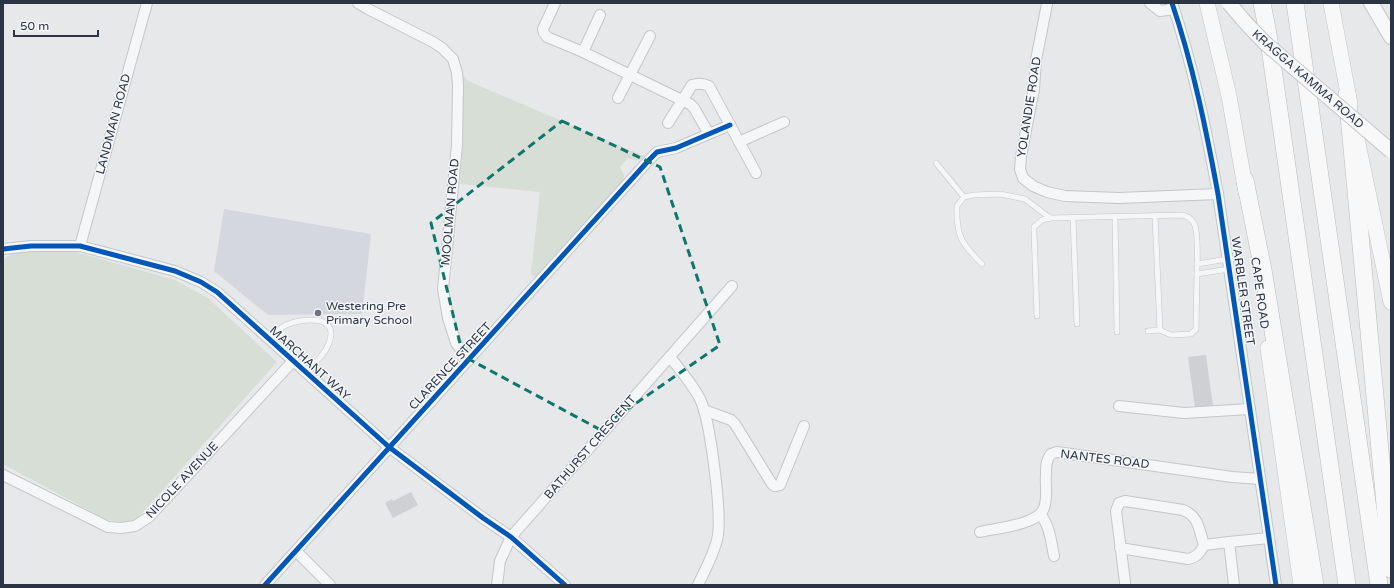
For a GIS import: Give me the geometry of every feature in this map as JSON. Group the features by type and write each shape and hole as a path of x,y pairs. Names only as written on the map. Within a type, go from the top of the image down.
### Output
{"highway":[{"path":"1262,3 1269,42 1347,585"},
{"path":"1296,3 1379,585"},
{"path":"1347,94 1391,569"},
{"path":"1244,180 1263,270 1315,585"}],"main road":[{"name":"CAPE ROAD","path":"1207,3 1229,96 1244,180 1301,585"},
{"name":"KRAGGA KAMMA ROAD","path":"1229,3 1244,22 1265,43 1391,151"},
{"path":"1331,3 1347,94 1378,234 1391,302"},
{"path":"1371,3 1391,37"}],"street":[{"name":"LANDMAN ROAD","path":"80,246 147,3"},
{"name":"MOOLMAN ROAD","path":"358,3 433,42 453,58 457,73 458,85 457,145 443,289 448,318 456,343 469,360"},
{"path":"555,3 543,28 547,37 583,52 683,100 694,108 709,134"},
{"path":"1150,3 1160,11 1173,6"},
{"name":"YOLANDIE ROAD","path":"1047,4 1036,60 1034,90 1021,156 1020,170 1023,178 1032,186 1047,192 1065,196 1119,198 1218,194"},
{"name":"WARBLER STREET","path":"1173,6 1194,78 1209,143 1218,194 1276,585"},
{"path":"583,52 600,15"},
{"path":"618,98 650,36"},
{"path":"668,123 692,85 697,83 709,86 756,173"},
{"path":"739,142 784,122"},
{"name":"CLARENCE STREET","path":"265,585 649,160 658,152 676,148 730,125"},
{"name":"MARCHANT WAY","path":"3,249 31,246 80,246 175,272 201,282 217,292 389,447 483,518 511,537 565,585"},
{"name":"BATHURST CRESCENT","path":"496,585 500,561 511,537 732,286"},
{"path":"670,357 700,399 707,420 715,477 719,528 714,550 698,585"},
{"name":"NICOLE AVENUE","path":"3,475 108,526 121,528 135,526 149,517 293,361"},
{"path":"1118,406 1184,413 1250,409"},
{"path":"704,410 730,420 735,424 772,484 776,486 780,485 804,426"},
{"name":"NANTES ROAD","path":"1040,514 1046,502 1045,482 1047,461 1051,454 1057,452 1232,477 1260,479"},
{"path":"1120,548 1188,559 1194,558 1200,553 1204,545 1195,517 1189,512 1125,501 1119,503 1116,511 1120,548 1126,585"},
{"path":"980,532 1023,523 1034,519 1040,514 1046,521 1054,556"},
{"path":"1204,545 1269,538"},
{"path":"1229,542 1234,585"},
{"path":"296,551 330,585"}],"lane":[{"path":"936,163 964,197"},
{"path":"982,264 968,250 960,238 956,222 956,206 964,197 1000,194 1025,199 1050,218"},
{"path":"1037,316 1034,227 1042,220 1050,218 1182,214 1191,219 1195,225 1197,244 1196,329 1191,334 1171,335 1160,330 1148,331"},
{"path":"1155,216 1160,330"},
{"path":"1115,217 1117,332"},
{"path":"1073,218 1077,324"},
{"path":"1197,264 1228,264"},
{"path":"1197,274 1228,264"},
{"path":"269,339 286,326 303,320 317,320 325,323 330,332 329,344 321,356 305,372"}],"highlighted area":[{"path":"562,121 660,167 720,345 599,429 463,356 431,223"}],"shaded area":[{"path":"463,75 468,81 644,156 640,160 628,158 620,167 624,175 623,182 536,278 531,274 540,192 460,184 463,139"},
{"path":"224,209 371,234 362,314 268,315 214,271"},
{"path":"72,251 175,280 208,298 277,362 134,522 124,523 105,519 3,464 3,262 6,257 17,252"}],"building":[{"path":"1206,355 1213,406 1195,408 1188,357"},
{"path":"411,492 418,505 393,518 385,503 392,499 393,501"}],"cycle path":[{"path":"1172,3 1180,26 1198,97 1218,194 1276,585"},
{"path":"265,585 657,152 676,148 730,125"},
{"path":"3,249 31,246 80,246 175,271 201,282 217,292 389,447 483,518 511,537 565,585"}],"place":[{"name":"Westering Pre Primary School","path":"318,313"}]}
